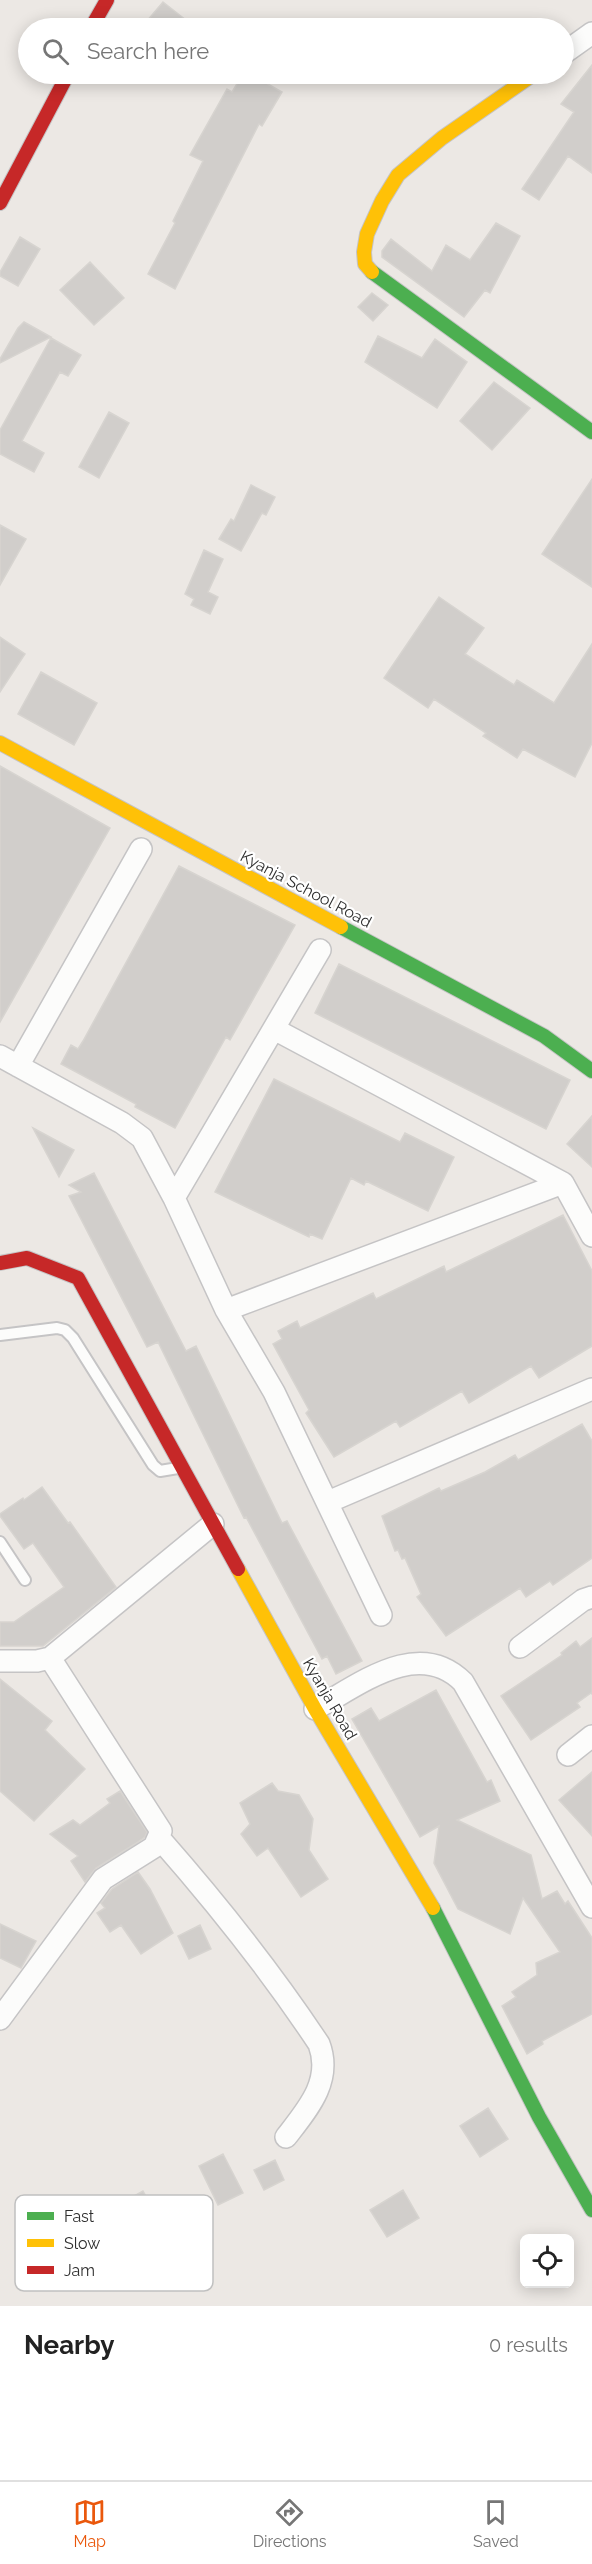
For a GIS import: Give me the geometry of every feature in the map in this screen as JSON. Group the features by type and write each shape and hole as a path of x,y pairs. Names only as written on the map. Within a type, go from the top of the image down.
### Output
{"street":[{"path":"97,18 107,0"},
{"path":"574,46 592,33"},
{"path":"3,191 62,84"},
{"path":"520,84 434,144 398,175 382,201 367,234 365,264 372,272 592,432"},
{"name":"Kyanja School Road","path":"0,743 544,1036 592,1071"},
{"path":"141,849 9,1061 122,1123 142,1138 174,1198 226,1310 274,1392 381,1615"},
{"path":"174,1198 320,950"},
{"path":"274,1029 563,1182 592,1236"},
{"path":"226,1310 563,1182"},
{"name":"Kyanja Road","path":"0,1263 27,1258 78,1278 315,1709 423,1887 539,2117 592,2210"},
{"path":"328,1502 592,1389"},
{"path":"0,1661 37,1661 50,1658 213,1524"},
{"path":"520,1647 584,1600 592,1597"},
{"path":"0,2019 103,1879 154,1847 160,1839 159,1825 50,1658"},
{"path":"315,1709 393,1667 413,1663 434,1664 454,1673 463,1682 592,1907"},
{"path":"568,1755 592,1736"},
{"path":"160,1839 223,1911 319,2044 323,2054 321,2085 313,2102 286,2137"}],"lane":[{"path":"0,1335 57,1328 65,1330 73,1338 153,1465 160,1471 183,1467"},
{"path":"0,1542 25,1580"}],"building":[{"path":"163,2 183,18 149,18"},
{"path":"592,65 592,173 568,156 539,200 522,189 574,112 561,104"},
{"path":"237,84 268,84 282,92 262,126 259,124 175,289 148,274 175,223 173,221 203,161 190,155 227,89 232,92"},
{"path":"496,223 520,236 490,293 485,290 464,317 382,257 382,251 391,239 432,271 446,245 470,260"},
{"path":"20,237 40,249 18,286 0,276 0,272"},
{"path":"90,262 124,298 94,325 60,290"},
{"path":"372,293 388,305 373,321 358,307"},
{"path":"24,322 51,337 0,363 0,359 18,328"},
{"path":"378,336 422,358 435,339 467,362 437,408 365,362"},
{"path":"51,338 81,355 68,376 60,372 22,441 44,453 34,472 0,454 0,430"},
{"path":"494,382 530,408 492,450 460,421"},
{"path":"109,412 129,423 99,478 79,467"},
{"path":"592,479 592,587 542,554"},
{"path":"251,485 275,497 266,515 262,513 241,551 219,539 231,519 234,521"},
{"path":"0,525 26,539 0,585"},
{"path":"204,550 223,559 208,592 218,597 210,614 191,605 194,599 185,594"},
{"path":"439,597 484,628 465,654 514,685 517,680 554,703 592,644 592,743 575,777 523,749 517,758 483,736 486,733 434,699 428,708 384,678"},
{"path":"0,637 25,654 0,692"},
{"path":"41,672 97,703 74,745 18,714"},
{"path":"0,766 110,828 0,1022"},
{"path":"179,866 295,925 230,1040 226,1037 175,1128 135,1107 136,1104 61,1064 71,1045 78,1049 83,1041"},
{"path":"339,964 570,1080 546,1129 315,1013"},
{"path":"274,1079 400,1142 405,1133 454,1157 428,1211 366,1181 364,1185 351,1178 322,1239 310,1234 309,1237 215,1192"},
{"path":"592,1116 592,1167 567,1144"},
{"path":"33,1128 74,1150 59,1177"},
{"path":"94,1173 186,1351 196,1346 282,1523 287,1521 362,1661 336,1674 327,1656 322,1659 246,1517 244,1518 158,1342 147,1347 69,1196 81,1192 69,1185"},
{"path":"563,1215 592,1271 592,1346 539,1378 531,1366 469,1403 462,1391 400,1427 396,1421 334,1457 306,1413 309,1410 273,1344 282,1339 278,1331 297,1321 300,1328 373,1293 376,1299 444,1266 446,1272"},
{"path":"582,1424 592,1441 592,1558 553,1585 550,1581 526,1597 520,1588 446,1636 417,1597 421,1594 405,1558 402,1559 398,1550 395,1551 382,1516 439,1488 441,1491 485,1472 515,1455 518,1460"},
{"path":"42,1487 116,1587 43,1646 0,1646 0,1622 14,1622 64,1587 33,1543 24,1549 0,1516"},
{"path":"592,1638 592,1694 577,1703 580,1707 531,1740 501,1696 562,1655 561,1653 576,1641 580,1647"},
{"path":"0,1679 52,1721 45,1730 85,1769 34,1821 0,1791"},
{"path":"436,1690 487,1782 491,1780 500,1801 457,1820 531,1855 542,1899 557,1891 565,1904 568,1901 592,1938 592,2014 542,2041 543,2044 527,2054 502,2006 516,1997 512,1992 537,1975 536,1963 560,1952 523,1898 510,1934 458,1909 434,1863 439,1826 420,1837 352,1719 371,1708 379,1721"},
{"path":"592,1772 592,1836 559,1800"},
{"path":"272,1783 278,1791 299,1795 313,1819 309,1850 328,1879 301,1897 268,1848 257,1856 241,1834 250,1824 240,1803"},
{"path":"120,1791 147,1832 145,1837 96,1868 85,1882 71,1861 78,1856 50,1834 73,1820 80,1825 110,1803 107,1799"},
{"path":"138,1872 150,1889 173,1933 141,1954 121,1925 110,1932 97,1913 105,1908 101,1903 112,1889"},
{"path":"0,1924 36,1941 21,1968 0,1958"},
{"path":"200,1925 211,1949 189,1959 178,1936"},
{"path":"488,2108 508,2139 480,2157 460,2126"},
{"path":"223,2154 243,2193 218,2205 199,2166"},
{"path":"275,2160 284,2180 264,2190 254,2170"},
{"path":"403,2190 419,2218 387,2237 370,2210"}],"traffic: fast":[{"path":"372,272 592,432"},
{"path":"341,927 544,1036 592,1071"},
{"path":"433,1908 539,2117 592,2210"}],"traffic: slow":[{"path":"372,272 365,264 367,234 382,201 398,175 442,138 520,84"},
{"path":"0,743 341,927"},
{"path":"238,1569 315,1709 433,1908"}],"traffic: jam":[{"path":"97,18 107,0"},
{"path":"0,203 63,84"},
{"path":"0,1263 27,1258 78,1278 238,1569"}]}
